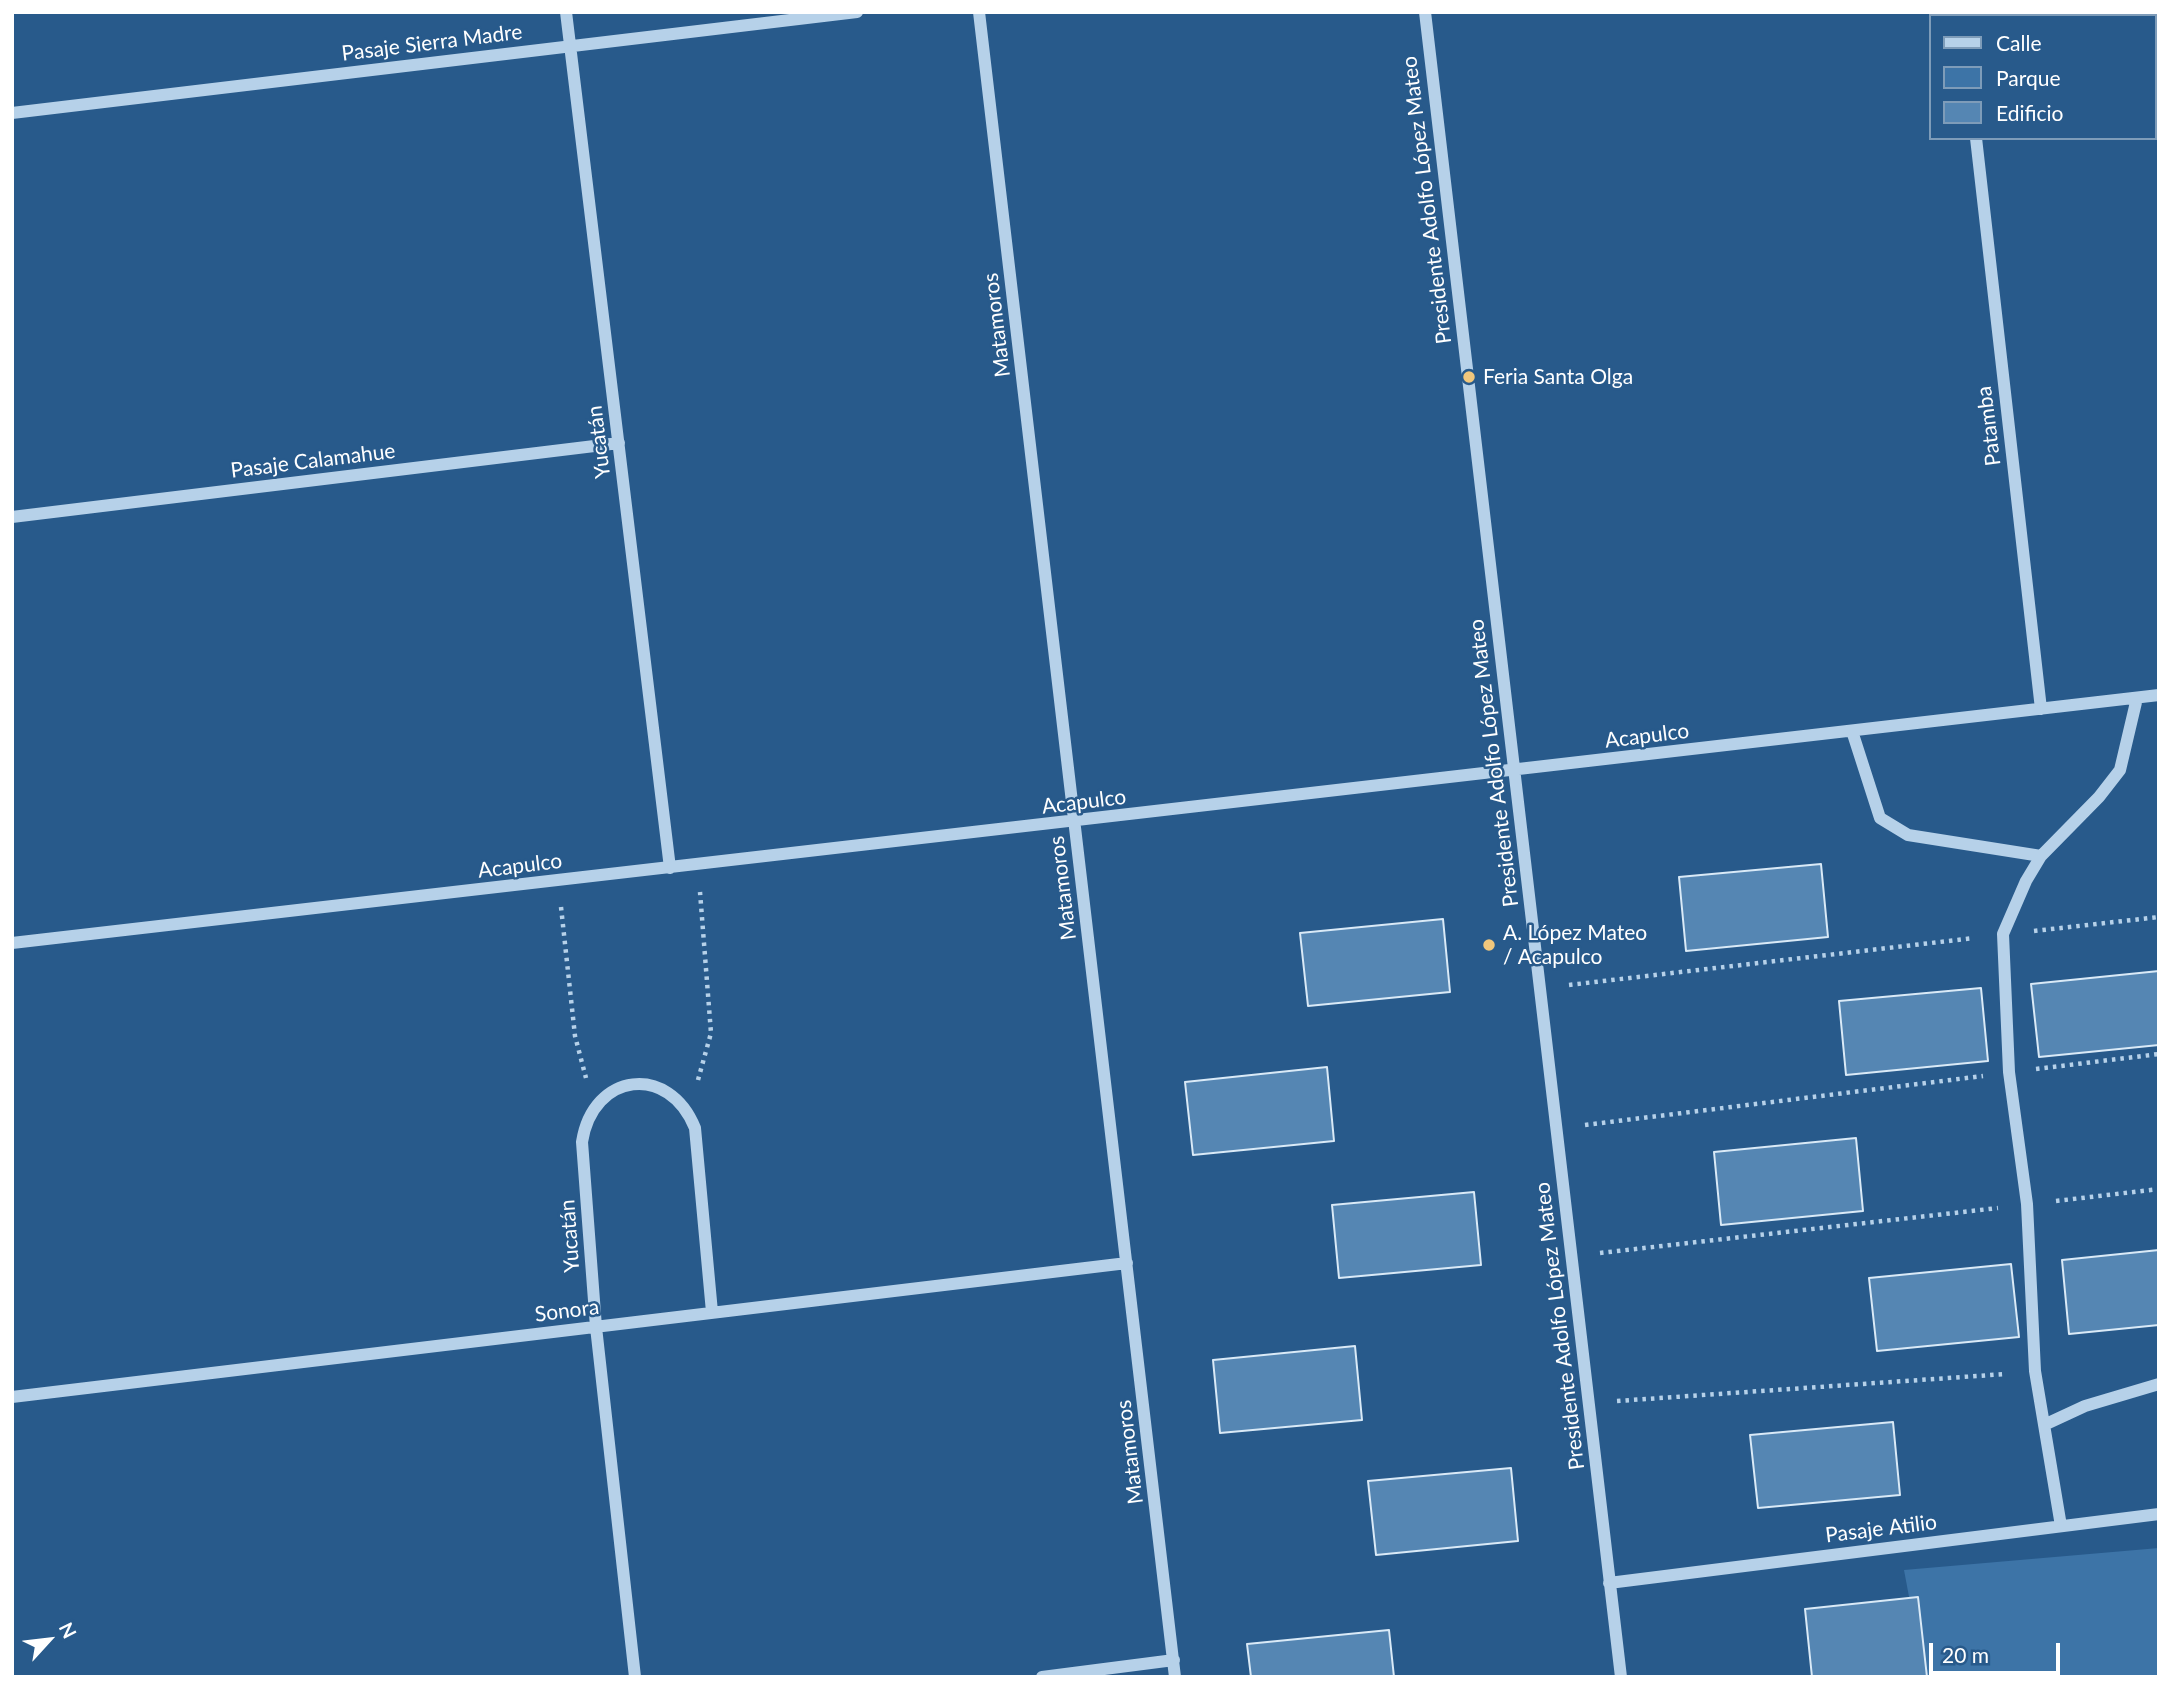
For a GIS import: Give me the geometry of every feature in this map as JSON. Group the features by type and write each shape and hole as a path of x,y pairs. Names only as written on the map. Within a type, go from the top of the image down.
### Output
{"street":[{"name":"Yucatán","path":"566,12 670,868"},
{"name":"Pasaje Sierra Madre","path":"12,113 857,12"},
{"name":"Matamoros","path":"979,12 1175,1677"},
{"name":"Presidente Adolfo López Mateo","path":"1425,12 1621,1677"},
{"name":"Patamba","path":"1976,140 2041,709"},
{"name":"Pasaje Calamahue","path":"12,517 619,443"},
{"name":"Acapulco","path":"12,943 1515,772 2159,695"},
{"path":"2060,1526 2035,1371 2027,1204 2009,1072 2003,934 2026,881 2041,856 2099,797 2120,770 2137,698"},
{"path":"1852,731 1880,817 1894,829 1908,835 2041,856"},
{"path":"594,1106 608,1093 624,1085 643,1084 662,1088 688,1112 695,1128 712,1312"},
{"name":"Yucatán","path":"594,1106 585,1123 582,1142 596,1326 635,1677"},
{"name":"Sonora","path":"12,1397 1127,1262"},
{"path":"2044,1425 2085,1406 2159,1384"},
{"name":"Pasaje Atilio","path":"1609,1583 2159,1514"},
{"path":"1042,1677 1174,1660"}],"path":[{"path":"688,1112 711,1033 698,865"},
{"path":"559,881 575,1036 594,1106"},
{"path":"1540,988 2159,916"},
{"path":"1556,1128 2159,1054"},
{"path":"1571,1256 2159,1189"},
{"path":"1589,1404 2035,1371"}],"green space":[{"path":"2159,1548 2159,1677 1924,1677 1904,1570"}],"building":[{"path":"1821,864 1828,937 1686,951 1679,877"},
{"path":"1443,919 1450,992 1308,1006 1300,933"},
{"path":"2159,971 2159,1045 2039,1057 2031,984"},
{"path":"1981,988 1988,1061 1846,1075 1839,1001"},
{"path":"1327,1067 1334,1141 1193,1155 1185,1082"},
{"path":"1856,1138 1863,1211 1721,1225 1714,1152"},
{"path":"1474,1192 1481,1265 1339,1278 1332,1205"},
{"path":"2159,1250 2159,1325 2069,1334 2062,1260"},
{"path":"2011,1264 2019,1337 1877,1351 1869,1278"},
{"path":"1355,1346 1362,1420 1220,1433 1213,1360"},
{"path":"1893,1422 1900,1495 1758,1508 1750,1435"},
{"path":"1511,1468 1518,1541 1376,1555 1368,1481"},
{"path":"1918,1597 1927,1677 1812,1677 1805,1609"},
{"path":"1389,1630 1394,1677 1251,1677 1247,1644"}],"place":[{"name":"Feria Santa Olga","path":"1469,377"},
{"name":"A. López Mateo / Acapulco","path":"1489,945"}]}
